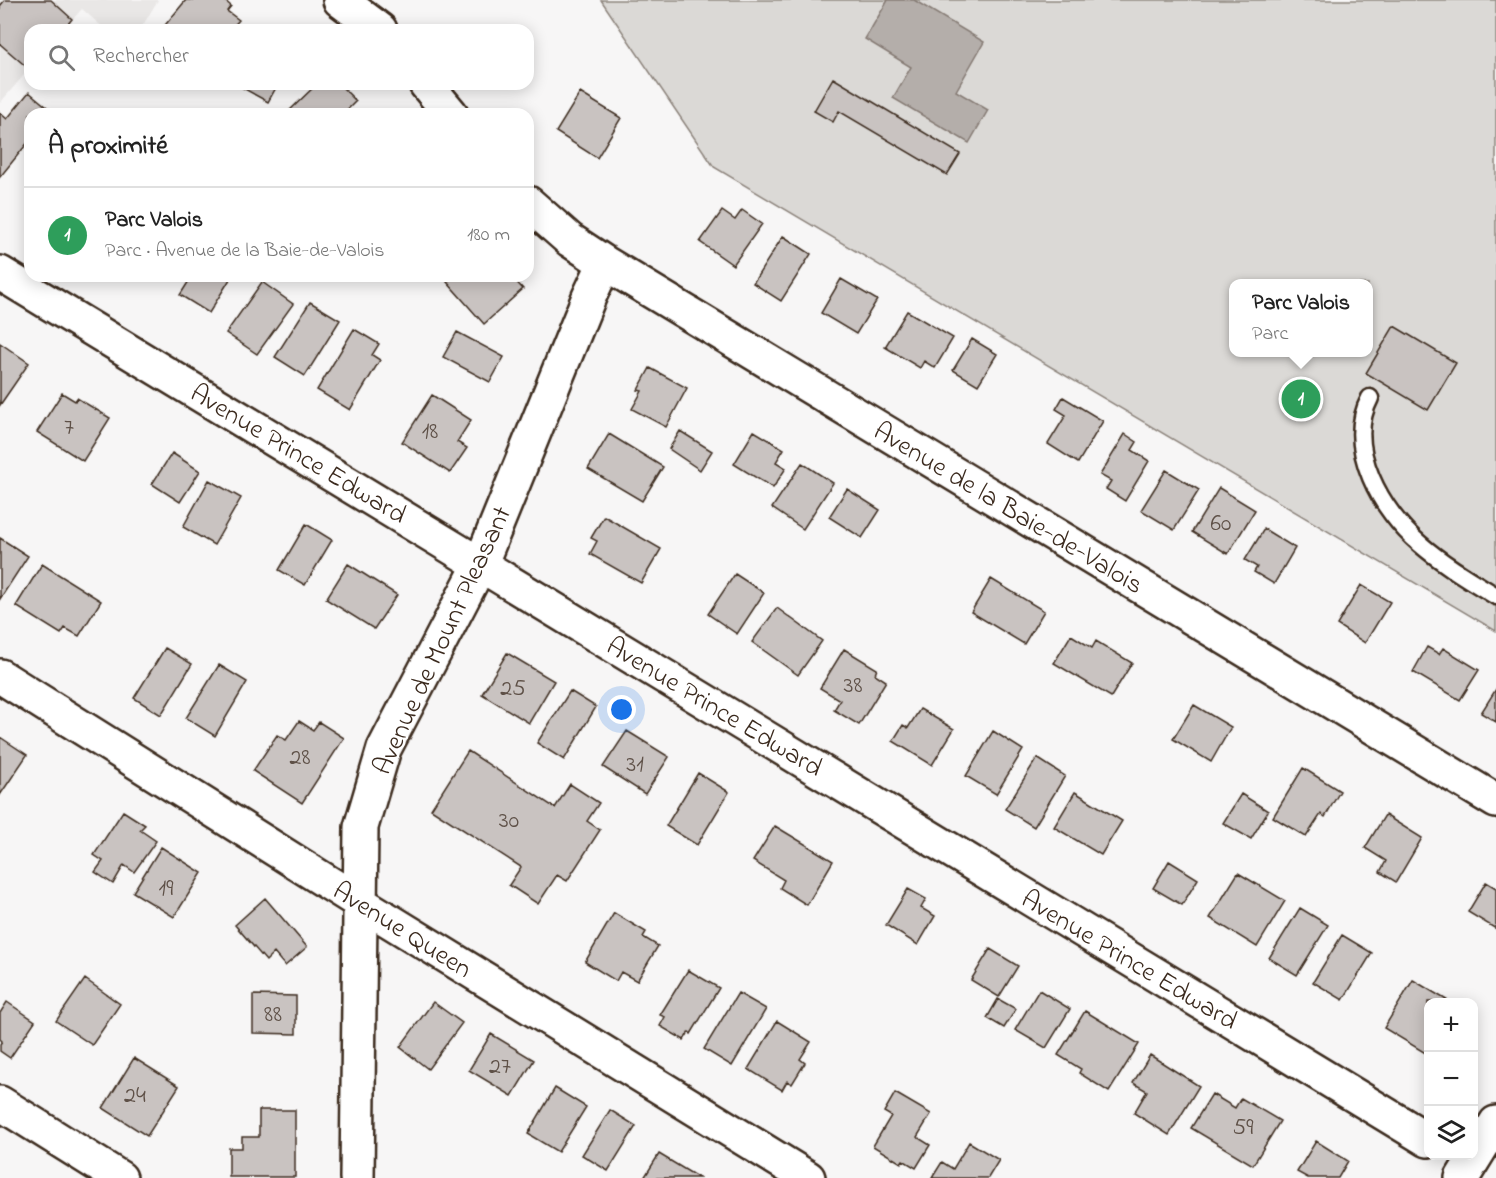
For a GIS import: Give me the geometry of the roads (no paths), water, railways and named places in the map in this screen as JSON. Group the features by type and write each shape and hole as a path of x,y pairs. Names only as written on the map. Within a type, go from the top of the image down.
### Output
{"street":[{"path":"340,0 372,24"},
{"path":"431,90 446,108"},
{"name":"Avenue de la Baie-de-Valois","path":"534,208 570,240 605,263 1496,801"},
{"name":"Avenue de Mount Pleasant","path":"357,1178 361,827 384,749 481,563 605,263"},
{"name":"Avenue Prince Edward","path":"0,273 1424,1138"},
{"name":"Avenue Queen","path":"0,676 359,902 808,1178"},
{"path":"0,1103 120,1178"},
{"path":"1468,1170 1496,1123"}],"lane":[{"path":"1370,398 1361,431 1364,457 1373,483 1391,514 1419,544 1496,596"}],"place":[{"name":"Parc Valois","path":"1301,399"}]}
